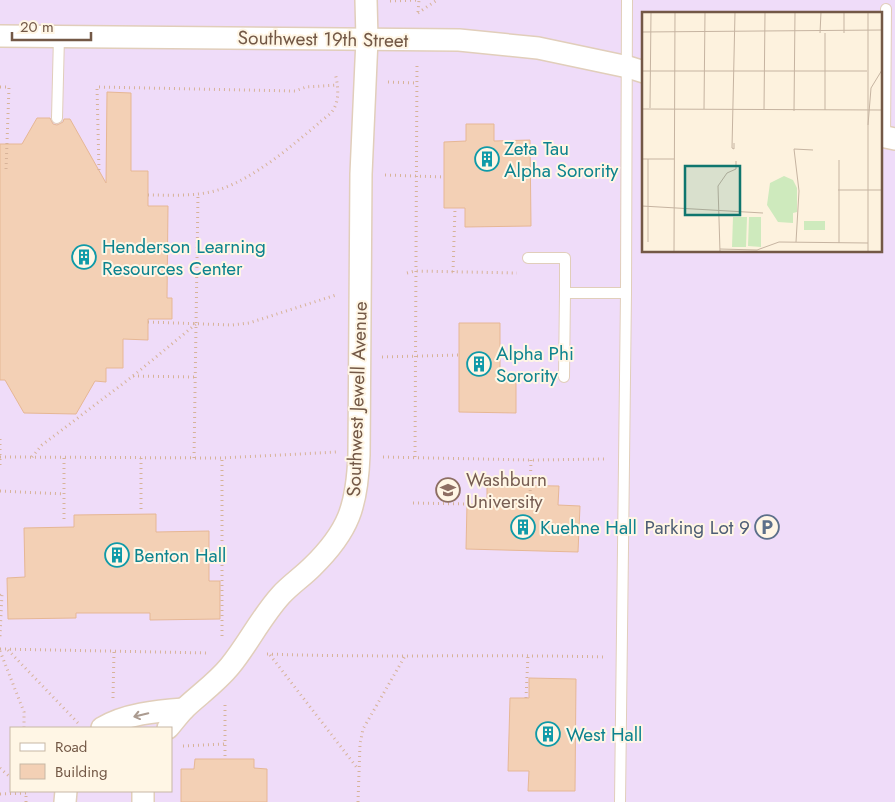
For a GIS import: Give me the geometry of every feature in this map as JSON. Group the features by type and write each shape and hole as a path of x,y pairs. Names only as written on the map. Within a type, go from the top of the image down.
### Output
{"street":[{"name":"Southwest Jewell Avenue","path":"169,727 184,709 228,669 280,596 312,567 328,549 345,525 354,504 358,482 361,174 367,39 366,0"},
{"name":"Southwest 19th Street","path":"0,36 458,40 538,48 636,70"},
{"path":"107,725 157,711 184,709"}],"lane":[{"path":"620,802 626,292 636,70 628,0"},
{"path":"886,9 887,137"},
{"path":"57,118 59,36"},
{"path":"528,258 565,258 564,377"},
{"path":"565,293 626,292"}],"path":[{"path":"390,1 419,0 418,13 437,0"},
{"path":"414,457 417,62"},
{"path":"148,195 198,194 220,190 254,172 299,140 333,111 338,85 335,73"},
{"path":"387,82 417,83"},
{"path":"98,170 97,87 295,92 306,87 338,85"},
{"path":"0,87 10,87 6,170"},
{"path":"361,174 444,177"},
{"path":"194,458 198,194"},
{"path":"453,272 455,208"},
{"path":"407,273 415,271 518,273"},
{"path":"148,322 232,325 249,323 343,292"},
{"path":"32,457 42,445 133,376 196,324"},
{"path":"360,357 458,356"},
{"path":"133,376 195,377"},
{"path":"0,440 0,466"},
{"path":"0,457 222,458 340,452"},
{"path":"64,458 64,520"},
{"path":"141,458 141,510"},
{"path":"222,458 222,643"},
{"path":"375,458 606,459"},
{"path":"530,496 531,460"},
{"path":"0,492 64,494"},
{"path":"414,503 467,504"},
{"path":"0,595 2,593 0,636"},
{"path":"24,727 24,712 0,650 212,653"},
{"path":"7,650 81,725"},
{"path":"107,725 114,651"},
{"path":"260,654 605,657"},
{"path":"270,654 358,769"},
{"path":"526,698 528,655"},
{"path":"358,802 358,769 363,729 406,656"},
{"path":"225,702 225,759"},
{"path":"180,746 225,744"},
{"path":"0,768 10,777"},
{"path":"0,794 25,792 26,802"}],"shaded area":[{"name":"Washburn University","path":"0,0 895,0 895,802 0,802"}],"building":[{"name":"Henderson Learning Resources Center","path":"107,92 131,93 131,171 148,171 148,206 168,206 167,298 172,298 172,319 148,319 148,340 123,339 123,368 106,368 106,382 95,381 76,414 24,413 5,380 0,380 0,144 22,144 37,118 50,118 53,124 57,125 63,122 64,119 70,119 106,183"},
{"name":"Zeta Tau Alpha Sorority","path":"466,124 494,124 494,141 530,140 531,226 465,227 465,208 444,208 444,142 466,141"},
{"name":"Alpha Phi Sorority","path":"459,323 500,323 500,373 516,373 516,413 459,412"},
{"name":"Kuehne Hall","path":"487,485 559,486 558,505 580,506 578,552 466,549 467,504 487,505"},
{"name":"Benton Hall","path":"156,514 156,532 209,531 209,581 220,581 220,619 150,620 150,613 76,613 76,618 8,619 7,578 25,577 24,528 74,527 74,515"},
{"name":"West Hall","path":"529,678 576,679 575,791 528,791 529,771 508,771 510,698 529,698"},
{"path":"195,759 254,759 254,768 267,769 267,802 181,802 181,769 194,769"}],"place":[{"name":"Zeta Tau Alpha Sorority","path":"487,159"},
{"name":"Henderson Learning Resources Center","path":"84,257"},
{"name":"Alpha Phi Sorority","path":"479,364"},
{"name":"Washburn University","path":"448,490"},
{"name":"Kuehne Hall","path":"523,527"},
{"name":"Parking Lot 9","path":"767,527"},
{"name":"Benton Hall","path":"117,555"},
{"name":"West Hall","path":"548,734"}]}
